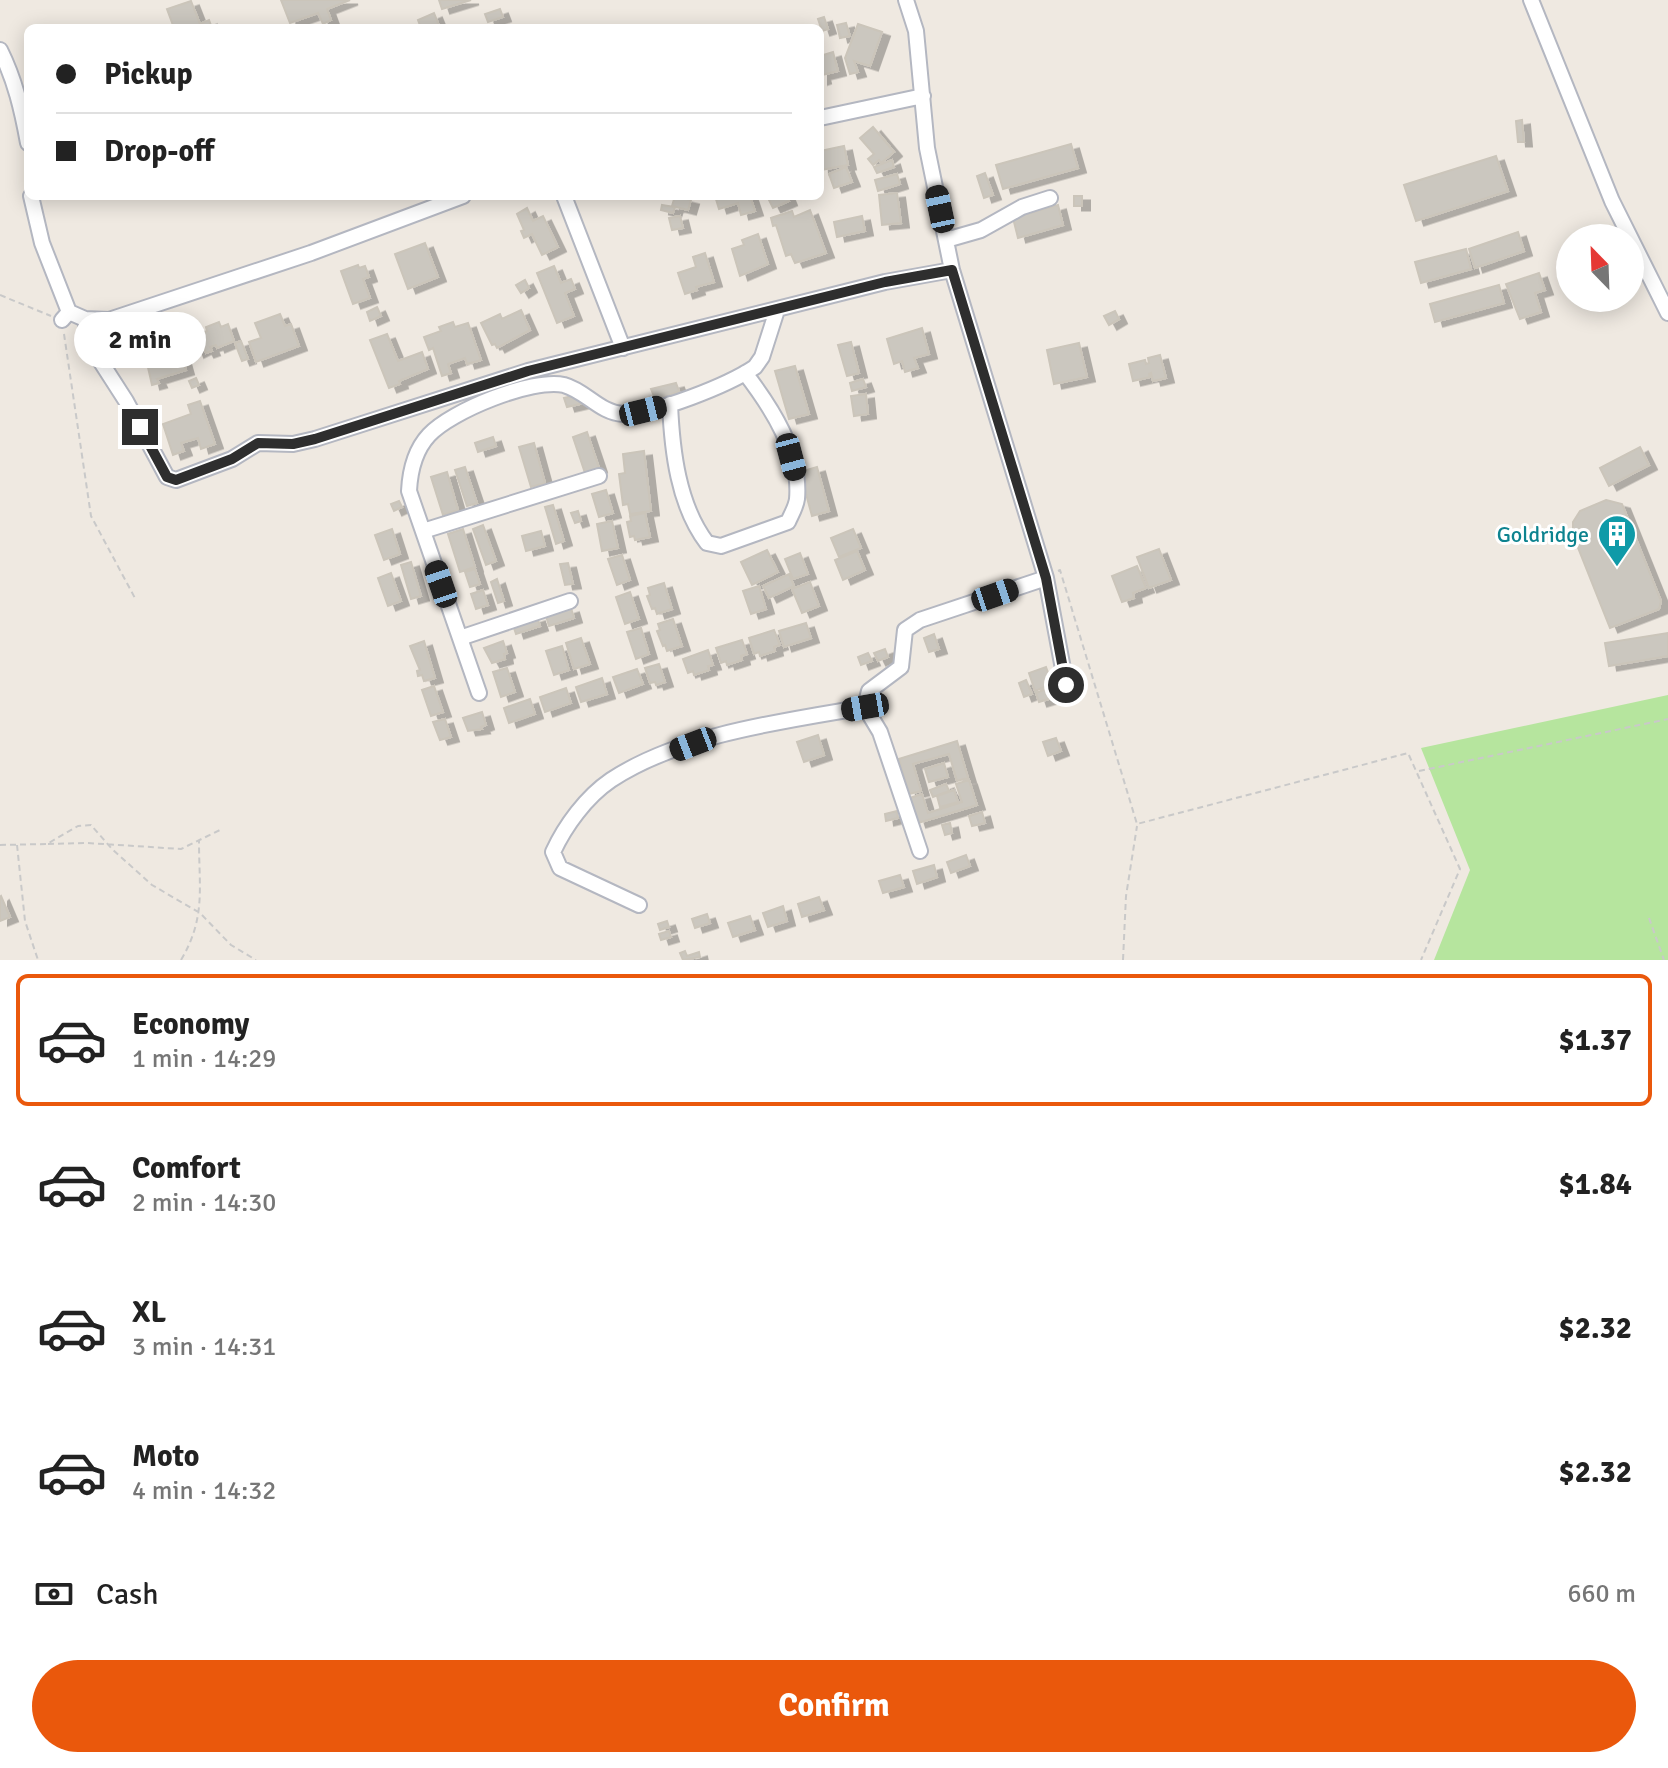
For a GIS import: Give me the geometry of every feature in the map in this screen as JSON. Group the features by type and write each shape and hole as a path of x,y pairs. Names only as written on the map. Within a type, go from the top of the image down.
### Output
{"street":[{"path":"906,0 916,31 927,148 952,270 1046,578 1066,685"},
{"path":"1531,0 1612,201 1668,313"},
{"path":"0,50 12,74 24,120"},
{"path":"824,117 923,96"},
{"path":"946,240 981,230 1022,207 1050,198"},
{"path":"32,200 42,243 66,316 109,320 311,253 452,200"},
{"path":"566,200 623,348"},
{"path":"85,319 90,345 126,401 167,477 172,480 232,459 258,443 293,444 315,439 487,383 885,282 952,270"},
{"path":"479,693 409,491 410,468 428,435 454,416 488,401 544,384 561,384 578,390 608,411 623,414 670,404 755,367 762,357 777,310"},
{"path":"670,404 678,473 696,529 707,543 721,546 768,531 788,522 797,502 795,474 786,440 763,396 745,373"},
{"path":"423,531 599,476"},
{"path":"920,851 880,732 865,707 869,691 901,667 905,630 920,620 1046,578"},
{"path":"460,638 570,601"},
{"path":"639,905 560,868 553,852 564,829 610,781 650,760 743,728 865,707"}],"path":[{"path":"0,295 66,316 91,516 136,600"},
{"path":"1046,578 1060,570 1137,824 1126,896 1123,960"},
{"path":"1416,771 1668,719"},
{"path":"1137,824 1408,753 1460,869 1421,960"},
{"path":"47,844 78,826 91,825 152,885 200,913 231,945 256,960"},
{"path":"0,845 88,843 181,849 222,829"},
{"path":"181,960 193,939 200,913 199,840"},
{"path":"17,844 25,921 38,960"},
{"path":"1649,918 1664,960"}],"green space":[{"path":"1668,695 1668,960 1434,960 1470,870 1421,748"}],"building":[{"path":"281,0 350,0 327,9 331,20 323,24 318,13 290,23"},
{"path":"439,0 471,0 442,9"},
{"path":"191,1 200,24 173,24 167,9"},
{"path":"500,9 503,17 488,22 485,14"},
{"path":"434,13 438,24 420,24 418,20"},
{"path":"824,17 828,29 824,30 824,24 820,24 818,19"},
{"path":"846,23 850,36 840,38 837,25"},
{"path":"858,24 882,32 870,66 854,61 858,72 850,74 845,58"},
{"path":"833,52 838,71 824,74 824,55"},
{"path":"1522,120 1524,142 1518,142 1516,121"},
{"path":"873,127 894,152 881,163 879,160 873,165 868,159 874,154 860,138"},
{"path":"1071,144 1078,168 1003,189 996,165"},
{"path":"844,146 848,165 824,169 824,150"},
{"path":"1496,156 1508,191 1416,221 1404,185"},
{"path":"892,160 894,167 877,173 874,167"},
{"path":"846,167 852,182 834,188 829,174"},
{"path":"985,173 993,195 984,198 977,176"},
{"path":"897,174 900,184 878,191 875,180"},
{"path":"897,193 901,223 882,225 879,195"},
{"path":"1074,196 1082,196 1082,206 1074,206"},
{"path":"674,200 691,200 688,210 672,206"},
{"path":"716,200 751,200 755,211 741,215 738,203 719,209"},
{"path":"769,200 789,200 789,201 773,208"},
{"path":"662,205 675,207 673,213 661,210"},
{"path":"1058,205 1063,225 1018,238 1013,218"},
{"path":"527,208 533,221 543,216 558,247 542,255 532,234 524,238 517,214"},
{"path":"810,210 826,253 795,263 791,254 786,256 771,218 792,211 794,217"},
{"path":"680,216 683,228 672,230 669,218"},
{"path":"862,216 865,231 837,237 834,222"},
{"path":"1518,232 1524,251 1475,268 1469,249"},
{"path":"758,234 768,264 740,276 732,249 744,245 742,240"},
{"path":"425,243 438,277 408,289 395,254"},
{"path":"1466,249 1471,269 1421,283 1415,262"},
{"path":"705,253 714,282 685,294 678,273 696,267 693,257"},
{"path":"358,265 359,268 365,266 369,277 363,279 370,298 353,304 341,271"},
{"path":"554,266 561,283 571,279 575,289 565,293 574,316 557,323 537,273"},
{"path":"1539,273 1545,290 1535,293 1541,312 1520,319 1506,284"},
{"path":"525,280 529,288 521,293 516,285"},
{"path":"1499,285 1504,303 1435,322 1430,304"},
{"path":"377,307 381,316 370,321 367,312"},
{"path":"521,310 530,330 497,348 495,344 492,345 481,323 500,314 502,319"},
{"path":"1115,311 1119,319 1109,325 1104,316"},
{"path":"280,314 285,326 291,324 299,346 256,362 249,342 261,338 255,323"},
{"path":"219,322 221,327 228,324 234,341 217,348 216,345 210,347 212,351 206,353 204,349 196,353 190,337 207,331 206,327"},
{"path":"453,322 455,327 468,323 481,360 467,364 465,358 448,364 451,373 442,376 433,348 429,350 424,337 441,331 439,327"},
{"path":"922,328 929,354 914,358 918,368 905,372 902,361 894,364 887,339"},
{"path":"387,334 398,361 422,352 428,369 389,388 370,340"},
{"path":"241,341 248,359 242,361 235,343"},
{"path":"167,342 172,355 181,352 186,370 157,379 159,383 152,385 144,350"},
{"path":"851,342 859,373 847,376 838,345"},
{"path":"1079,343 1087,377 1054,384 1047,350"},
{"path":"1160,355 1166,378 1153,381 1151,373 1150,377 1133,381 1129,364 1145,360 1146,364 1149,363 1148,358"},
{"path":"795,366 809,414 789,419 775,371"},
{"path":"196,378 199,385 192,388 189,381"},
{"path":"863,379 866,387 852,391 850,383"},
{"path":"676,383 679,391 656,401 651,389"},
{"path":"866,394 868,414 854,416 851,396"},
{"path":"577,395 580,404 567,407 564,398"},
{"path":"200,401 215,444 201,449 198,438 181,443 184,451 173,455 163,424 191,414 188,405"},
{"path":"587,432 599,468 585,473 573,437"},
{"path":"493,437 496,446 478,452 475,443"},
{"path":"534,443 545,483 531,487 519,447"},
{"path":"1640,447 1649,465 1609,486 1600,468"},
{"path":"644,451 651,511 630,514 628,504 623,505 619,474 625,473 623,454"},
{"path":"465,467 477,503 467,506 455,470"},
{"path":"817,467 829,511 812,516 800,472"},
{"path":"447,472 458,510 443,515 431,477"},
{"path":"606,490 613,513 599,517 592,494"},
{"name":"Goldridge","path":"1606,500 1622,504 1661,601 1659,609 1610,628 1573,535 1573,522 1580,511"},
{"path":"399,501 402,507 394,511 391,504"},
{"path":"553,505 564,541 556,544 545,507"},
{"path":"578,511 581,521 575,523 571,513"},
{"path":"645,513 650,537 635,540 634,536 630,537 627,522 631,521 630,516"},
{"path":"612,521 618,548 602,551 597,524"},
{"path":"483,525 496,561 486,565 473,529"},
{"path":"392,529 400,554 384,560 375,535"},
{"path":"463,529 475,567 460,572 448,534"},
{"path":"853,529 861,548 839,557 831,538"},
{"path":"541,531 545,546 526,551 522,536"},
{"path":"1159,549 1171,580 1149,588 1137,557"},
{"path":"767,550 778,572 752,585 741,562"},
{"path":"857,551 865,570 843,580 835,560"},
{"path":"800,553 808,574 793,579 785,559"},
{"path":"622,555 630,580 617,585 608,559"},
{"path":"411,562 421,596 411,599 401,565"},
{"path":"568,563 573,584 565,585 560,564"},
{"path":"1137,566 1146,588 1133,593 1134,598 1122,602 1112,576"},
{"path":"475,569 480,584 470,587 465,572"},
{"path":"391,573 401,601 388,606 378,578"},
{"path":"789,574 794,586 769,598 763,586"},
{"path":"497,579 504,601 498,603 491,582"},
{"path":"810,582 819,606 802,613 792,589"},
{"path":"664,583 672,609 657,614 647,596 650,595 648,588"},
{"path":"759,586 766,609 751,614 743,591"},
{"path":"483,590 488,605 476,609 471,594"},
{"path":"630,592 639,619 625,624 616,597"},
{"path":"571,608 574,618 549,626 546,616"},
{"path":"537,617 540,626 516,634 513,625"},
{"path":"673,619 682,646 667,651 657,631 660,630 658,624"},
{"path":"806,623 811,638 784,647 779,631"},
{"path":"641,628 649,654 636,659 627,632"},
{"path":"774,630 780,645 774,647 775,651 760,656 759,652 754,654 749,638"},
{"path":"1668,633 1668,656 1609,666 1605,643"},
{"path":"934,634 939,649 929,652 924,638"},
{"path":"581,638 590,664 574,669 566,643"},
{"path":"742,640 747,654 741,656 742,660 727,665 726,661 721,663 716,648"},
{"path":"424,641 435,678 424,681 422,675 418,676 417,671 420,670 410,646"},
{"path":"503,641 507,653 504,654 505,659 492,663 484,648"},
{"path":"562,646 569,670 554,675 546,651"},
{"path":"885,649 888,657 878,661 874,653"},
{"path":"708,650 713,665 708,666 709,670 694,675 693,671 688,673 683,659"},
{"path":"868,653 872,661 861,665 858,657"},
{"path":"659,664 665,682 656,685 655,682 650,683 645,668"},
{"path":"1046,667 1052,684 1035,691 1029,673"},
{"path":"507,668 515,692 501,697 493,672"},
{"path":"637,669 643,684 619,693 613,677"},
{"path":"602,678 607,694 581,702 576,687"},
{"path":"1026,680 1032,694 1024,697 1019,683"},
{"path":"434,686 443,712 431,716 422,690"},
{"path":"566,688 571,703 545,712 540,697"},
{"path":"1048,688 1052,698 1039,702 1036,693"},
{"path":"530,699 535,714 509,723 504,708"},
{"path":"482,712 486,725 482,729 468,731 463,718"},
{"path":"445,719 451,737 440,740 433,722"},
{"path":"818,735 824,755 804,762 797,742"},
{"path":"1056,738 1061,751 1048,756 1043,742"},
{"path":"957,741 968,778 957,781 949,754 913,764 921,791 909,794 899,759"},
{"path":"944,763 948,777 929,782 925,769"},
{"path":"969,780 977,805 918,823 910,798 922,794 928,813 962,802 956,784"},
{"path":"946,784 949,791 933,797 930,790"},
{"path":"954,790 958,802 940,807 937,796"},
{"path":"897,811 898,818 886,821 885,814"},
{"path":"982,812 985,823 972,826 969,816"},
{"path":"950,823 952,833 945,835 942,825"},
{"path":"966,855 970,866 951,873 947,862"},
{"path":"934,865 937,877 917,884 913,871"},
{"path":"900,875 904,887 883,893 879,881"},
{"path":"0,897 10,917 0,921"},
{"path":"819,897 824,910 802,917 798,904"},
{"path":"783,906 787,921 768,927 763,913"},
{"path":"707,914 710,923 695,928 692,919"},
{"path":"750,916 755,930 733,937 728,923"},
{"path":"667,921 669,927 660,930 658,924"},
{"path":"669,931 671,937 661,940 659,934"},
{"path":"685,951 687,956 699,952 700,957 683,960 680,953"}],"place":[{"name":"Goldridge","path":"1617,568"}],"route":[{"path":"140,427 167,477 176,480 232,459 258,443 293,444 315,439 528,371 885,282 952,270 1046,578 1066,685"}]}
